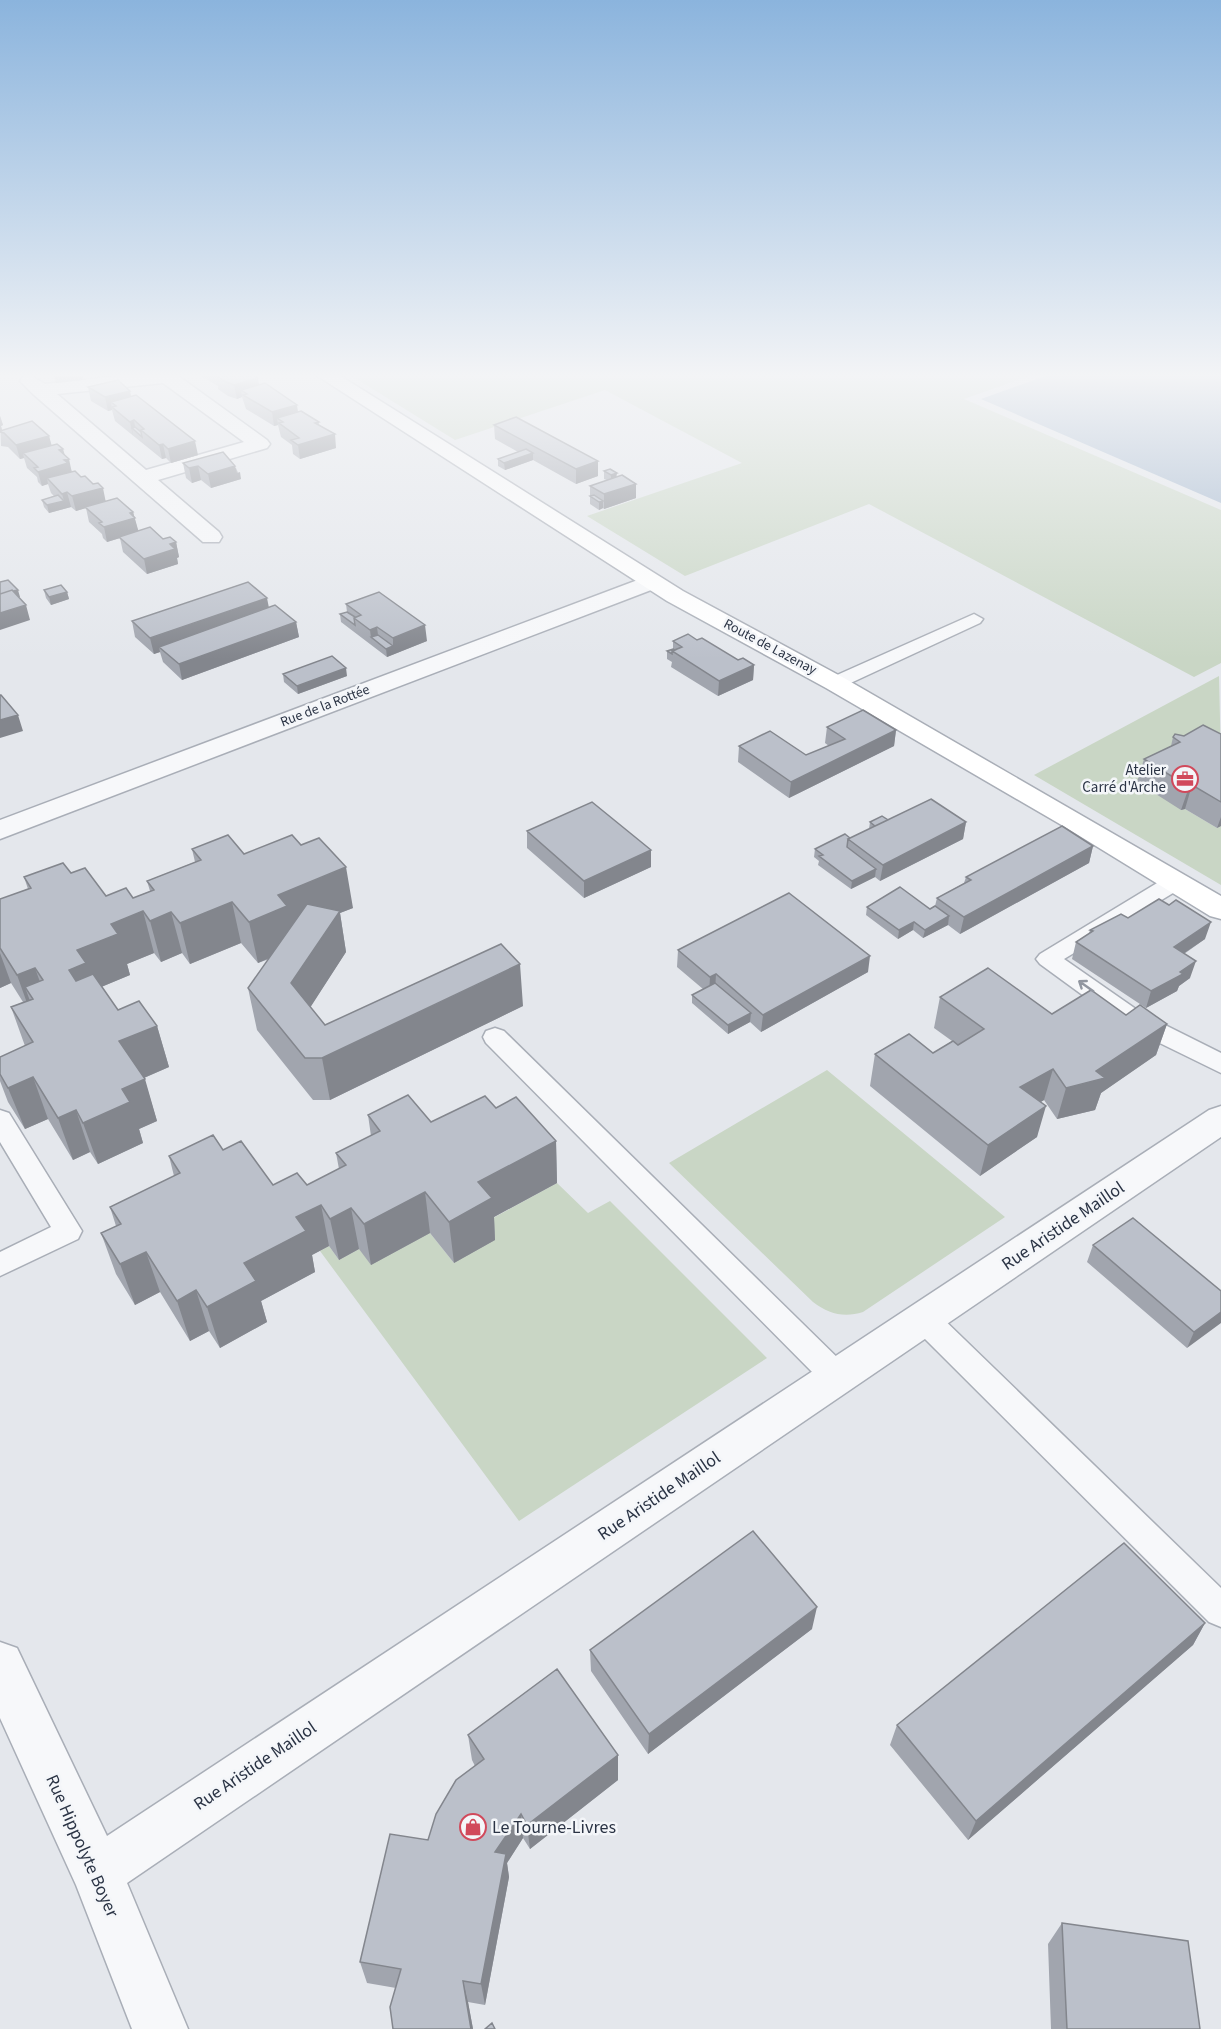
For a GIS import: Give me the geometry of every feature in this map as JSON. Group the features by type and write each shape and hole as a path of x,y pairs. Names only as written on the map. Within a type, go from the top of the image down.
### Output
{"street":[{"path":"133,470 211,537"},
{"path":"143,478 172,470"},
{"name":"Route de Lazenay","path":"474,470 651,582 835,683 1221,909"},
{"name":"Rue de la Rottée","path":"0,830 651,582"},
{"name":"Rue Aristide Maillol","path":"97,1873 1221,1119"},
{"name":"Rue Hippolyte Boyer","path":"0,1665 97,1873 160,2029"}],"lane":[{"path":"835,683 974,619"},
{"path":"1175,882 1048,959 1134,1020 1221,1064"},
{"path":"495,1037 837,1377"},
{"path":"0,1120 68,1231 0,1265"},
{"path":"924,1318 1221,1611"}],"green space":[{"path":"722,470 1128,470 1221,510 1221,663 1194,677 869,504 685,576 587,516"},
{"path":"1219,676 1221,762 1181,810 1185,809 1217,828 1221,826 1221,885 1034,775"},
{"path":"827,1070 1005,1217 863,1312 849,1315 831,1312 813,1302 669,1163"},
{"path":"557,1183 588,1213 610,1201 767,1358 519,1521 320,1251 329,1246 339,1260 359,1249 430,1233 454,1263 482,1224"}],"water":[{"path":"1144,470 1221,470 1221,503"}],"building":[{"path":"203,470 223,470 208,474"},
{"path":"611,470 617,473 611,475 604,471"},
{"path":"75,471 81,477 85,476 93,484 98,483 103,488 72,496 67,492 62,494 47,478"},
{"path":"622,475 636,484 604,494 590,486"},
{"path":"58,495 64,501 47,505 42,500"},
{"path":"594,495 603,501 599,502 590,496"},
{"path":"117,498 133,512 130,513 135,518 104,527 99,523 102,522 85,507"},
{"path":"150,527 163,539 170,537 176,542 170,544 175,549 144,559 119,537"},
{"path":"8,580 18,590 0,594 0,582"},
{"path":"248,582 267,598 150,638 132,621"},
{"path":"61,585 67,592 49,597 44,590"},
{"path":"12,590 26,605 0,613 0,594"},
{"path":"379,592 425,625 393,638 377,627 370,630 354,618 361,615 346,604"},
{"path":"275,605 296,622 179,664 159,647"},
{"path":"347,612 355,617 355,625 340,614"},
{"path":"688,634 697,640 702,638 738,660 743,658 754,665 719,681 672,651 682,647 673,641"},
{"path":"378,635 393,646 386,649 371,637"},
{"path":"332,656 346,668 297,686 283,674"},
{"path":"1,695 18,715 0,720"},
{"path":"863,710 896,730 791,782 739,746 770,731 806,755 845,739 827,727"},
{"path":"1203,725 1221,734 1221,802 1192,785 1189,787 1144,759 1180,742 1173,737 1175,734 1184,736"},
{"path":"931,799 966,822 883,865 848,839"},
{"path":"592,802 651,850 584,881 527,831"},
{"path":"882,816 888,820 875,826 870,822"},
{"path":"1062,826 1093,846 964,917 937,898 971,880 966,877"},
{"path":"845,834 850,838 847,847 876,869 852,881 819,856 823,855 815,849"},
{"path":"228,835 244,854 292,835 301,845 319,838 346,867 278,895 287,906 249,922 232,902 180,923 171,912 150,921 143,911 111,924 118,934 77,950 86,963 69,970 76,981 93,974 118,1010 139,1001 157,1026 119,1041 145,1079 122,1089 130,1102 83,1123 76,1110 58,1118 33,1077 8,1088 0,1074 0,1057 33,1042 11,1007 33,999 25,987 43,980 35,968 17,975 0,948 0,899 31,888 24,877 63,863 71,873 85,868 106,896 126,888 133,898 154,890 147,881 201,860 192,849"},
{"path":"900,887 930,909 935,906 949,916 925,930 914,922 899,930 867,907"},
{"path":"789,893 870,956 763,1015 716,974 710,977 678,950"},
{"path":"1159,899 1169,905 1176,900 1211,922 1174,947 1196,961 1180,972 1183,974 1151,991 1076,942 1093,931 1090,930 1121,914 1128,918"},
{"path":"307,904 340,911 291,983 325,1025 501,944 520,964 322,1058 305,1058 248,988"},
{"path":"988,968 1052,1014 1091,990 1126,1015 1140,1005 1167,1024 1096,1071 1105,1078 1066,1088 1053,1069 1020,1087 1046,1106 988,1145 875,1054 909,1034 933,1053 953,1041 958,1045 984,1029 940,997"},
{"path":"715,983 751,1013 728,1025 692,995"},
{"path":"408,1095 431,1122 485,1096 496,1108 516,1097 556,1141 478,1182 492,1198 449,1222 425,1192 364,1224 351,1208 330,1219 321,1205 296,1217 306,1231 244,1263 256,1281 207,1307 196,1290 177,1301 146,1252 120,1264 101,1233 121,1224 110,1207 180,1173 169,1156 213,1135 223,1150 241,1141 273,1185 297,1173 307,1185 346,1165 336,1153 380,1131 368,1115"},
{"path":"1133,1218 1221,1291 1221,1312 1194,1332 1093,1245"},
{"path":"753,1531 817,1607 649,1734 590,1650"},
{"path":"1124,1543 1205,1623 976,1821 897,1725"},
{"path":"557,1669 618,1755 527,1825 521,1814 495,1852 506,1854 481,1984 463,1981 471,2029 393,2029 390,2007 401,1969 360,1962 390,1834 428,1840 436,1814 456,1780 484,1759 468,1735"},
{"path":"1062,1923 1188,1941 1200,2029 1067,2029"},
{"path":"492,2023 495,2029 485,2029"}],"place":[{"name":"Atelier Carré d'Arche","path":"1185,779"},
{"name":"Le Tourne-Livres","path":"473,1827"}]}
